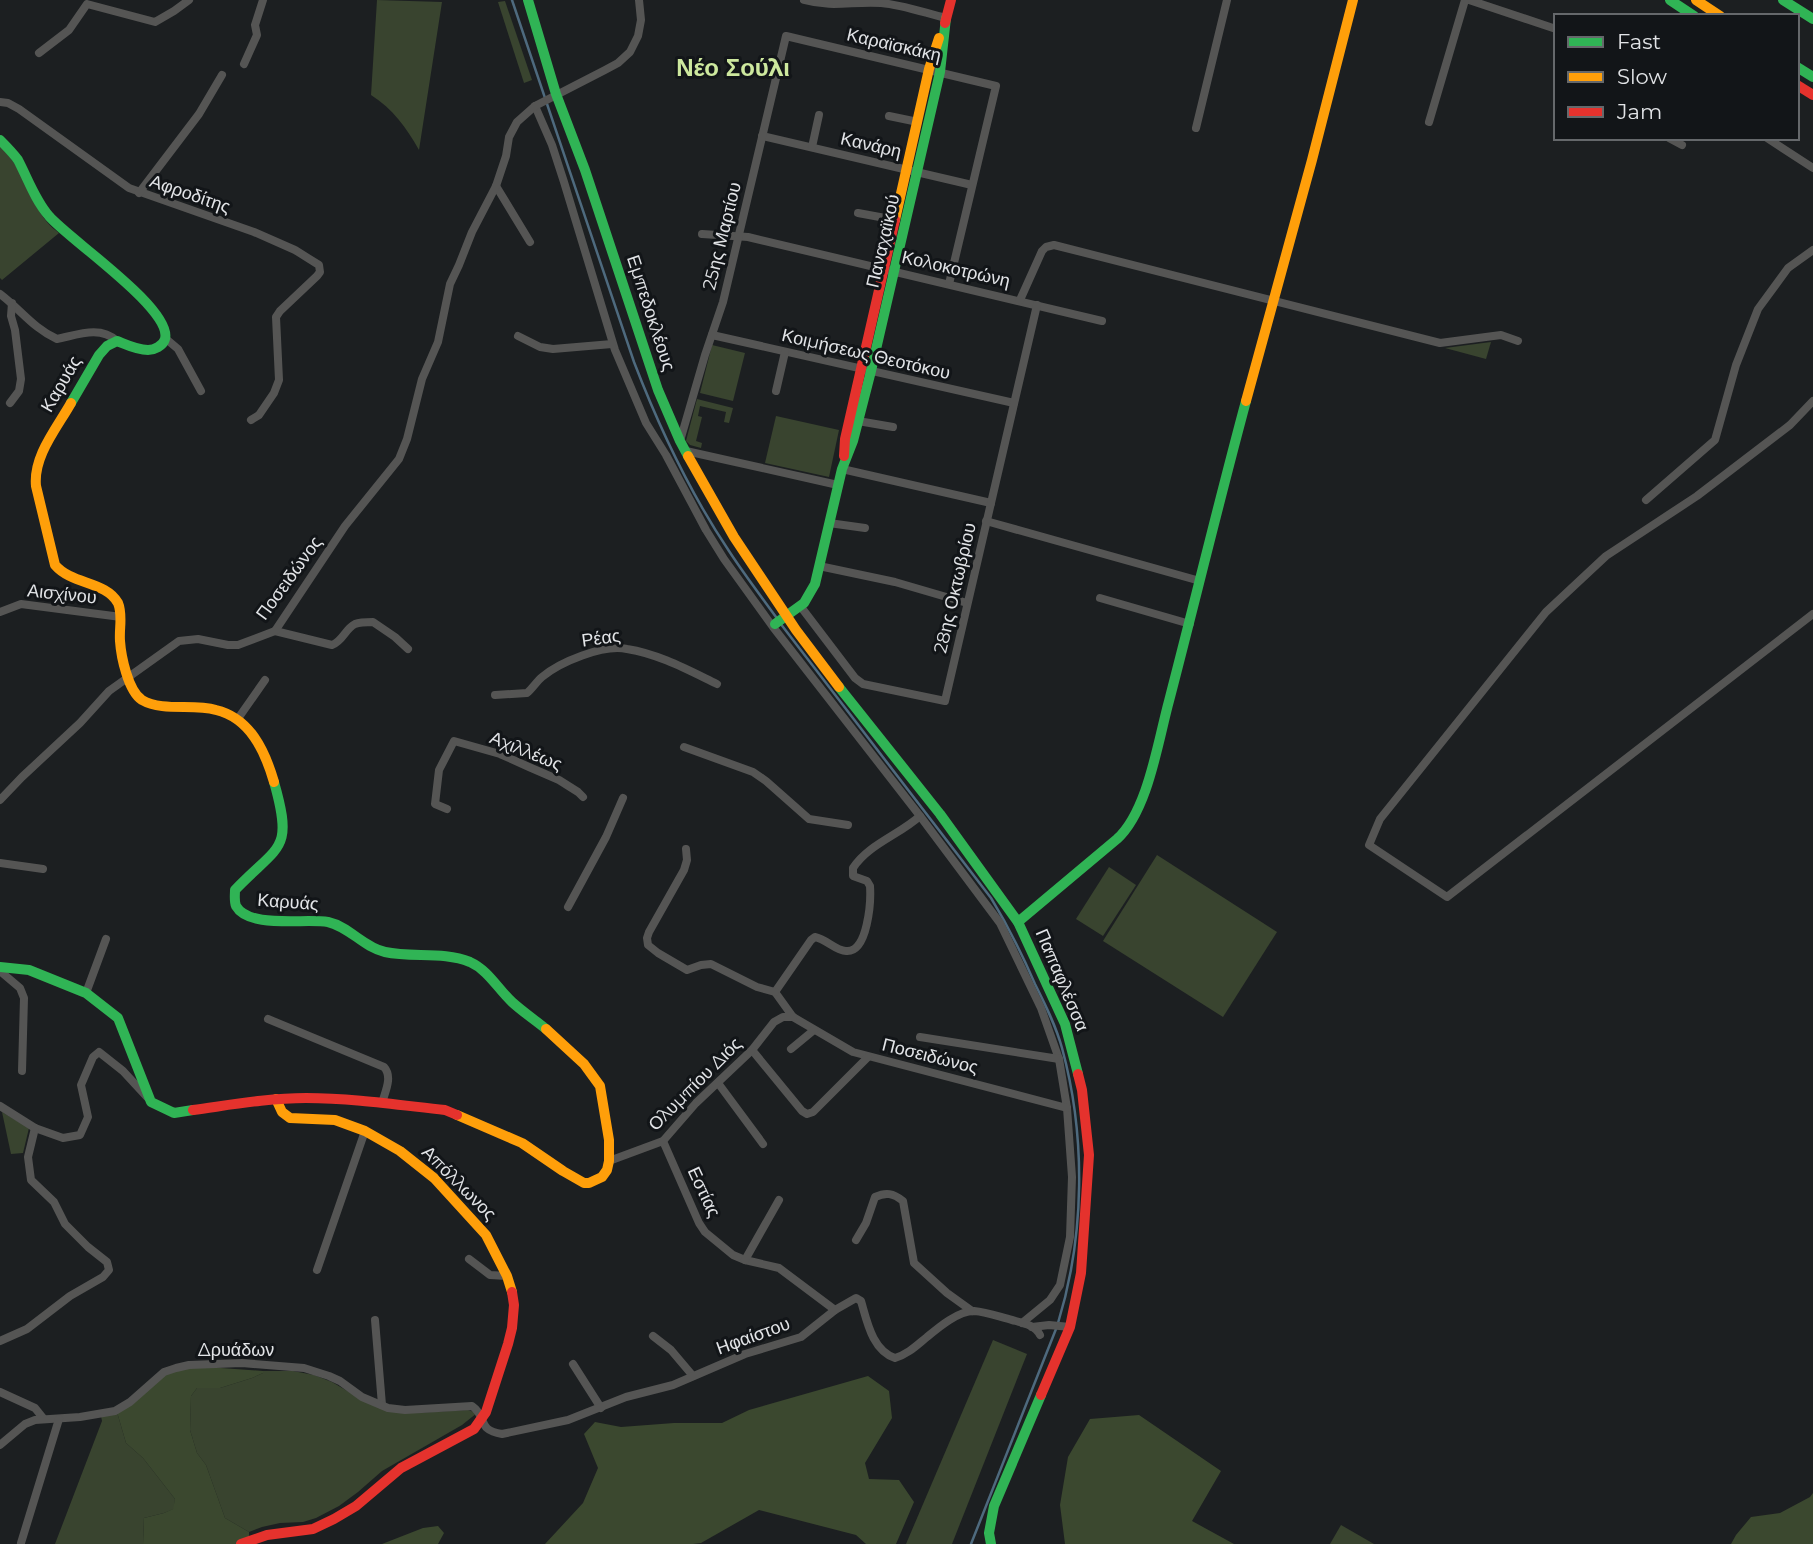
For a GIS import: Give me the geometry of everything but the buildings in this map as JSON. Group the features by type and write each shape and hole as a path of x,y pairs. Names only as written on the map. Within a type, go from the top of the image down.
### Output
{"main road":[{"name":"Εμπεδοκλέους","path":"528,0 556,94 585,170 658,390 683,446 734,537 786,616"},
{"name":"Παναχαϊκού","path":"842,469 845,439 866,370 951,0"},
{"path":"1018,922 1122,836 1131,824 1144,789 1190,624 1218,505 1353,0"},
{"path":"1671,0 1691,14"},
{"path":"1696,0 1717,14"},
{"path":"1783,0 1813,19"},
{"name":"Παναχαϊκού","path":"889,270 896,220 912,171 918,122 935,71"},
{"path":"0,140 16,157 50,218 112,270 149,307 164,328 165,338 160,346 150,350 131,347 117,341"},
{"name":"Καρυάς","path":"117,341 107,346 99,355 41,455 35,474 36,486 58,571 97,587 112,596 117,603 121,617 120,643 128,677 135,693 142,700 167,706 221,711 246,727 264,752 282,809 283,836 270,856 235,890 233,898 237,907 246,915 255,918 318,921 336,925 382,952 461,960 474,965 580,1061 597,1081 609,1140 609,1161"},
{"name":"Παναχαϊκού","path":"801,607 814,589 842,469 858,421 866,370"},
{"path":"775,624 801,607"},
{"name":"Παπαφλέσσα","path":"786,616 940,814 1018,922 1065,1024 1082,1090 1089,1155 1081,1273 1066,1327 994,1506 989,1533 991,1544"},
{"path":"0,969 29,970 86,993 118,1018 151,1102 174,1113 276,1098 382,1102 445,1110 522,1143 584,1183 602,1177 609,1161"},
{"name":"Απόλλωνος","path":"276,1098 282,1112 290,1118 334,1120 365,1131 400,1151 434,1178 491,1242 507,1276 514,1301 512,1328 486,1412 481,1417"},
{"path":"241,1544 260,1537 313,1529 327,1523 356,1506 408,1464 470,1432 481,1417"}],"street":[{"path":"39,53 69,30 87,4 155,22 189,0"},
{"path":"244,64 257,35 255,25 263,0"},
{"name":"Ποσειδώνος","path":"0,800 80,723 109,691 179,641 198,639 238,645 275,631 345,526 399,459 407,439 422,379 438,342 450,285 472,232 496,186 509,137 517,122 538,104 618,63 630,52 638,36 639,0"},
{"path":"804,0 840,5 879,3 946,18"},
{"path":"1196,128 1227,0"},
{"path":"1429,122 1467,0 1554,28"},
{"name":"Καραϊσκάκη","path":"786,36 996,86 972,185"},
{"name":"25ης Μαρτίου","path":"683,446 740,236 786,36"},
{"path":"139,193 199,114 222,75"},
{"name":"Αφροδίτης","path":"0,102 19,109 129,188 254,232 316,262 320,272 276,317 279,380 274,393 259,415 251,420"},
{"path":"538,104 612,344 646,423 724,559 1000,923 1041,1008 1059,1059 1067,1108 1072,1177 1070,1237 1060,1285 1051,1300 1022,1323"},
{"path":"812,147 819,115"},
{"path":"889,116 918,122"},
{"name":"Κανάρη","path":"762,136 972,185"},
{"path":"1673,140 1682,145"},
{"path":"1770,140 1813,168"},
{"path":"949,284 972,185"},
{"path":"496,186 530,242"},
{"path":"858,213 896,220"},
{"name":"Κολοκοτρώνη","path":"702,234 740,236 1102,321"},
{"path":"1020,300 1042,251 1054,245 1440,344 1501,335 1518,341"},
{"path":"1646,500 1715,440 1735,365 1758,309 1788,268 1813,250"},
{"path":"0,294 37,329 57,339 92,331 110,335 117,341"},
{"path":"10,403 19,391 21,379 11,316 12,303"},
{"name":"28ης Οκτωβρίου","path":"801,607 855,678 863,684 944,701 1037,304"},
{"name":"Κοιμήσεως Θεοτόκου","path":"712,335 1014,403"},
{"path":"518,337 540,347 553,349 612,344"},
{"path":"165,338 178,349 201,391"},
{"path":"776,391 785,352"},
{"path":"1813,401 1790,425 1697,496 1606,556 1546,612 1380,819 1369,845 1447,897 1813,614"},
{"path":"858,421 893,427"},
{"path":"683,446 838,485"},
{"path":"842,469 991,503"},
{"path":"986,521 1200,581"},
{"path":"830,523 865,528"},
{"path":"819,566 915,587 967,603"},
{"path":"1100,598 1190,624"},
{"name":"Αισχίνου","path":"0,612 21,604 121,617"},
{"path":"275,631 332,645 356,624 373,622 408,649"},
{"name":"Ρέας","path":"495,695 527,693 541,678 568,660 621,648 659,658 717,684"},
{"path":"237,720 265,680"},
{"name":"Αχιλλέως","path":"447,809 435,804 439,770 454,741 500,754 559,780 583,797"},
{"path":"684,747 753,772 810,820 848,825"},
{"path":"568,907 611,828 623,798"},
{"path":"775,992 815,937 848,951 861,942 868,920 870,891 868,882 853,875 853,869 873,848 920,816"},
{"path":"686,849 687,863 649,932 649,946 687,970 711,964 757,987 775,992 793,1017"},
{"path":"0,863 43,869"},
{"path":"86,993 106,939"},
{"path":"0,969 20,988 24,998 22,1072"},
{"name":"Ποσειδώνος","path":"793,1017 853,1052 868,1057 1067,1108"},
{"name":"Ολυμπίου Διός","path":"609,1161 663,1142 696,1103 752,1051 774,1021 793,1017"},
{"path":"268,1019 386,1068 388,1077 382,1102"},
{"path":"791,1049 814,1030"},
{"path":"920,1037 1059,1059"},
{"path":"752,1051 807,1114 813,1112 868,1057"},
{"path":"0,1105 35,1128 63,1138 80,1135 89,1117 80,1085 93,1056 99,1052 123,1072 151,1102"},
{"path":"718,1083 763,1143"},
{"path":"0,1341 23,1332 70,1296 103,1277 109,1270 107,1262 65,1224 54,1202 31,1180 28,1157 35,1128"},
{"path":"317,1270 365,1131"},
{"name":"Εστίας","path":"663,1142 705,1231 733,1255 779,1268 835,1310"},
{"path":"856,1240 866,1223 875,1197 883,1194 895,1195 902,1201 914,1263 972,1311 1022,1323 1038,1330 1040,1335"},
{"path":"745,1260 779,1200"},
{"path":"469,1259 490,1275 507,1276"},
{"name":"Ηφαίστου","path":"481,1417 485,1427 502,1434 562,1422 626,1397 673,1385 745,1354 801,1337 835,1310 856,1298 861,1301 869,1329 881,1350 895,1358 906,1354 953,1317 972,1311"},
{"path":"375,1320 382,1405"},
{"path":"1032,1327 1066,1327"},
{"path":"653,1336 671,1350 693,1376"},
{"name":"Δρυάδων","path":"43,1418 59,1419 115,1411 130,1402 164,1372 176,1367 242,1363 304,1368 340,1381 362,1397 388,1408 405,1410 472,1406 477,1408 481,1417"},
{"path":"573,1364 601,1408"},
{"path":"0,1392 35,1408 43,1418 25,1424 0,1445"},
{"path":"21,1543 59,1419"}],"green space":[{"path":"377,0 442,2 419,150 398,119 371,95"},
{"path":"505,1 532,80 524,83 498,2"},
{"path":"0,146 14,163 40,213 59,233 2,280 0,278"},
{"path":"1491,342 1486,359 1445,348"},
{"path":"712,345 745,353 733,401 700,393"},
{"path":"697,399 733,408 729,423 724,422 726,412 700,406 698,416 702,417 696,441 702,443 701,448 686,441"},
{"path":"776,416 839,430 829,477 765,463"},
{"path":"1157,855 1277,932 1223,1017 1103,941"},
{"path":"1109,867 1136,885 1103,936 1076,919"},
{"path":"2,1112 29,1128 23,1153 11,1154"},
{"path":"993,1340 1027,1354 952,1544 906,1544"},
{"path":"193,1366 263,1371 252,1378 220,1388 197,1388 191,1396 190,1430 197,1453 206,1465 225,1518 249,1532 249,1544 143,1544 144,1518 173,1509 175,1499 143,1458 126,1443 117,1412 165,1374"},
{"path":"263,1371 293,1371 314,1375 366,1402 414,1413 468,1410 477,1413 462,1425 382,1471 339,1506 303,1522 280,1523 249,1532 225,1518 206,1465 197,1453 190,1430 191,1396 197,1388 220,1388 252,1378"},
{"path":"868,1376 889,1391 892,1418 865,1463 869,1479 899,1480 914,1502 896,1544 866,1544 856,1535 759,1510 701,1543 545,1544 583,1503 598,1468 584,1434 595,1422 621,1427 722,1423 749,1410"},
{"path":"117,1412 126,1443 143,1458 175,1499 174,1509 144,1518 143,1544 55,1544 102,1421 101,1416"},
{"path":"1139,1415 1221,1471 1192,1521 1234,1544 1065,1544 1060,1505 1068,1457 1090,1419"},
{"path":"1813,1493 1813,1544 1731,1544 1751,1517 1780,1513"},
{"path":"1341,1525 1374,1544 1330,1544"},
{"path":"438,1526 444,1533 438,1544 382,1544 423,1528"}],"waterway":[{"path":"512,0 634,362 654,411 701,506 776,617"},
{"path":"780,623 991,898 1053,1023 1070,1081 1079,1185 1073,1255 1058,1323"},
{"path":"971,1544 1056,1329"}],"traffic: fast":[{"path":"528,0 556,94 585,170 658,390 688,456"},
{"path":"1670,0 1691,14"},
{"path":"1783,0 1813,19"},
{"path":"775,624 804,603 815,584 842,469 853,441 871,371 940,72 946,18"},
{"path":"1799,68 1813,77"},
{"path":"0,140 18,160 49,216 137,293 163,326 165,339 155,348 140,349 117,341 107,346 71,403"},
{"path":"1018,922 1117,839 1137,811 1156,755 1246,401"},
{"path":"839,687 940,814 1018,922 1065,1024 1078,1074"},
{"path":"274,782 283,822 282,835 272,854 235,890 236,906 243,913 265,920 328,922 385,952 449,957 470,962 488,975 512,1002 546,1029"},
{"path":"0,967 29,970 86,993 118,1018 151,1102 174,1113 193,1110"},
{"path":"991,1544 989,1533 994,1506 1041,1395"}],"traffic: slow":[{"path":"1246,401 1353,0"},
{"path":"1696,0 1717,14"},
{"path":"895,220 929,69 939,38"},
{"path":"71,403 42,453 36,475 36,486 55,565 70,576 105,591 118,603 120,641 126,673 133,689 142,700 168,707 208,708 238,720 261,748 274,782"},
{"path":"688,456 734,537 796,630 839,687"},
{"path":"457,1115 522,1143 584,1183 602,1177 609,1161 609,1140 600,1086 584,1064 546,1029"},
{"path":"276,1099 282,1112 290,1118 335,1120 365,1131 400,1151 434,1178 486,1235 512,1292"}],"traffic: jam":[{"path":"945,23 951,0"},
{"path":"1799,86 1813,95"},
{"path":"844,456 845,439 895,220"},
{"path":"1041,1395 1070,1327 1081,1273 1089,1155 1078,1074"},
{"path":"193,1110 278,1099 323,1098 445,1110 457,1115"},
{"path":"241,1544 267,1535 313,1529 334,1519 356,1506 401,1468 474,1429 486,1412 508,1344 514,1305 512,1292"}],"district":[{"name":"Νέο Σούλι","path":"733,68"}]}
